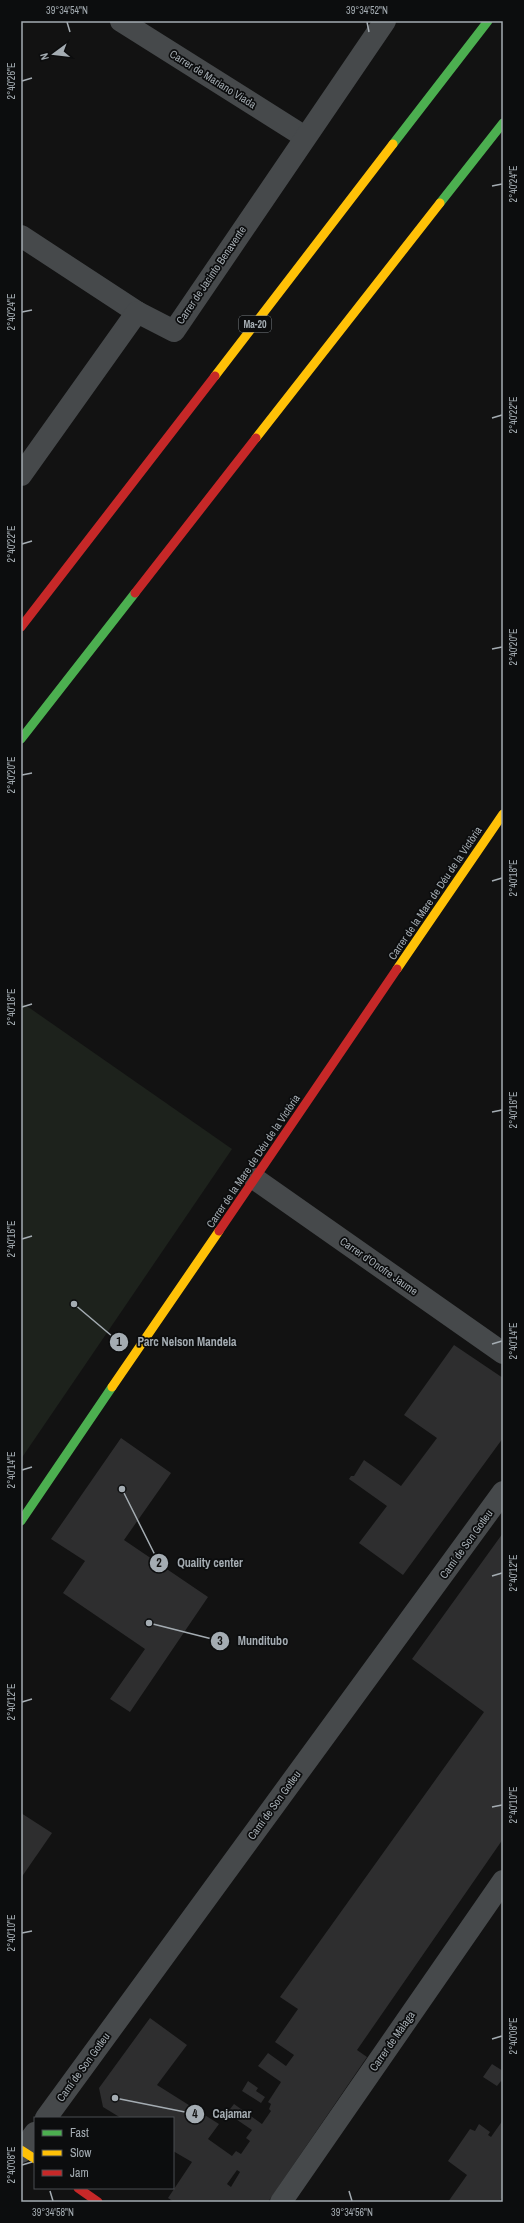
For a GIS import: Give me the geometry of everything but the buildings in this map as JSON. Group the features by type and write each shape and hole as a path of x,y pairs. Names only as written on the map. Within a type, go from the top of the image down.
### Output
{"main road":[{"name":"Ma-20","path":"21,627 488,21"},
{"path":"21,739 503,123"},
{"name":"Carrer de la Mare de Déu de la Victòria","path":"21,1522 503,814"},
{"path":"79,2189 98,2202"}],"street":[{"name":"Carrer de Mariano Viada","path":"121,21 305,137"},
{"name":"Carrer de Jacinto Benavente","path":"137,312 174,331 385,21"},
{"path":"21,236 137,312 21,475"},
{"name":"Carrer d'Onofre Jaume","path":"255,1179 503,1353"},
{"name":"Camí de Son Gotleu","path":"47,2117 503,1492"},
{"name":"Carrer de Màlaga","path":"281,2202 503,1881"},
{"path":"25,2153 34,2135"}],"shaded area":[{"path":"21,1002 232,1149 21,1459"}],"traffic: fast":[{"path":"393,144 488,21"},
{"path":"440,203 503,123"},
{"path":"21,739 135,593"},
{"path":"21,1521 112,1387"}],"traffic: slow":[{"path":"215,376 393,144"},
{"path":"256,438 440,203"},
{"path":"397,969 503,814"},
{"path":"112,1387 219,1231"},
{"path":"21,2150 34,2158"}],"traffic: jam":[{"path":"21,627 215,376"},
{"path":"135,593 256,438"},
{"path":"219,1231 397,969"},
{"path":"79,2189 98,2202"}],"place":[{"name":"Parc Nelson Mandela","path":"74,1304"},
{"name":"Quality center","path":"122,1489"},
{"name":"Munditubo","path":"149,1623"},
{"name":"Cajamar","path":"115,2098"}]}
